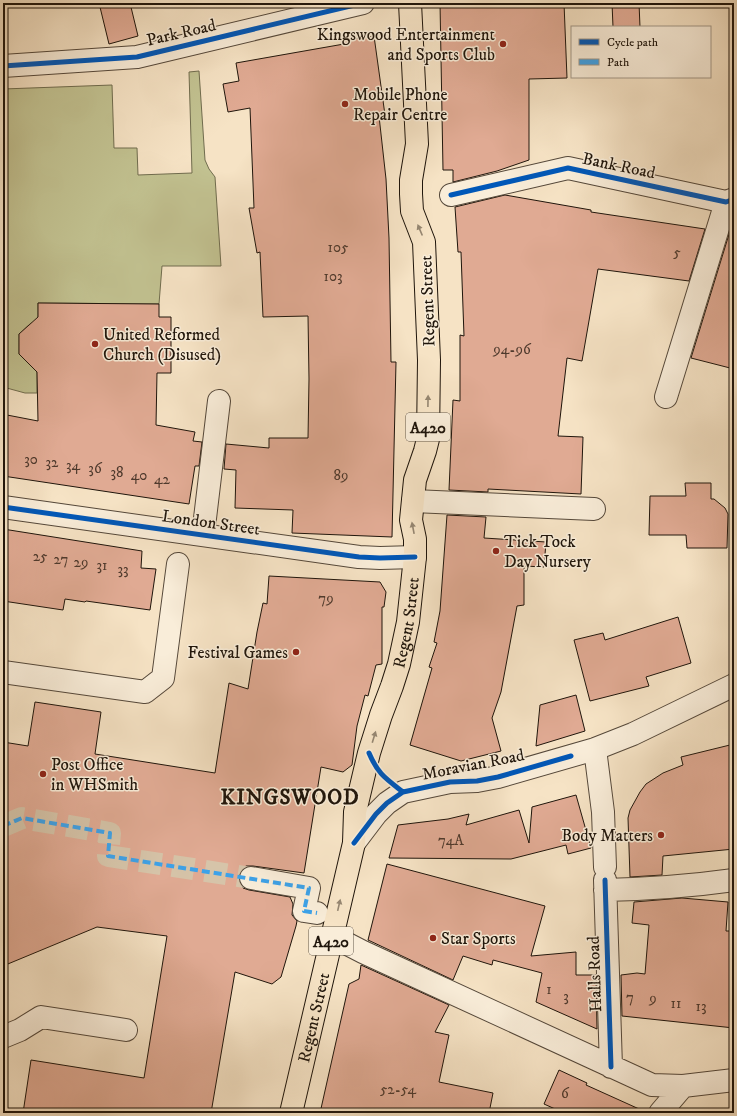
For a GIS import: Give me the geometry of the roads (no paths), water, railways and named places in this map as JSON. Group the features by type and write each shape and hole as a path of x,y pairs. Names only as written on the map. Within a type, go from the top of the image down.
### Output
{"main road":[{"name":"Regent Street","path":"291,1113 354,843 355,812 369,753 399,664 408,622 415,539 411,520 413,501 416,476 428,439 429,360 424,242 412,211 411,180 417,144 410,3"}],"street":[{"name":"Park Road","path":"3,66 137,57 363,3"},
{"name":"Bank Road","path":"451,195 568,168 730,200"},
{"path":"666,397 730,200"},
{"path":"203,535 219,400"},
{"path":"413,501 594,509"},
{"name":"London Street","path":"3,507 359,557 414,557"},
{"path":"3,672 145,692 163,678 178,564"},
{"name":"Moravian Road","path":"354,843 376,814 387,803 403,792 450,782 477,781 498,777 595,749 633,734 734,685"},
{"name":"Halls Road","path":"595,749 603,812 608,1066"},
{"path":"251,878 309,888 304,911 317,913"},
{"path":"605,879 639,889 707,884 734,880"},
{"path":"332,936 363,952 652,1085 683,1086 734,1080"},
{"path":"3,1037 20,1030 41,1017 126,1030"},
{"path":"660,1113 683,1086"}],"tunnel":[{"path":"3,826 22,818 110,833 108,856 251,878"}],"place":[{"name":"Kingswood Entertainment and Sports Club","path":"503,44"},
{"name":"Mobile Phone Repair Centre","path":"345,104"},
{"name":"United Reformed Church (Disused)","path":"95,344"},
{"name":"Tick Tock Day Nursery","path":"496,551"},
{"name":"Festival Games","path":"296,652"},
{"name":"Post Office in WHSmith","path":"43,774"},
{"name":"Body Matters","path":"661,835"},
{"name":"Star Sports","path":"433,938"}],"district":[{"name":"KINGSWOOD","path":"290,797"}]}
